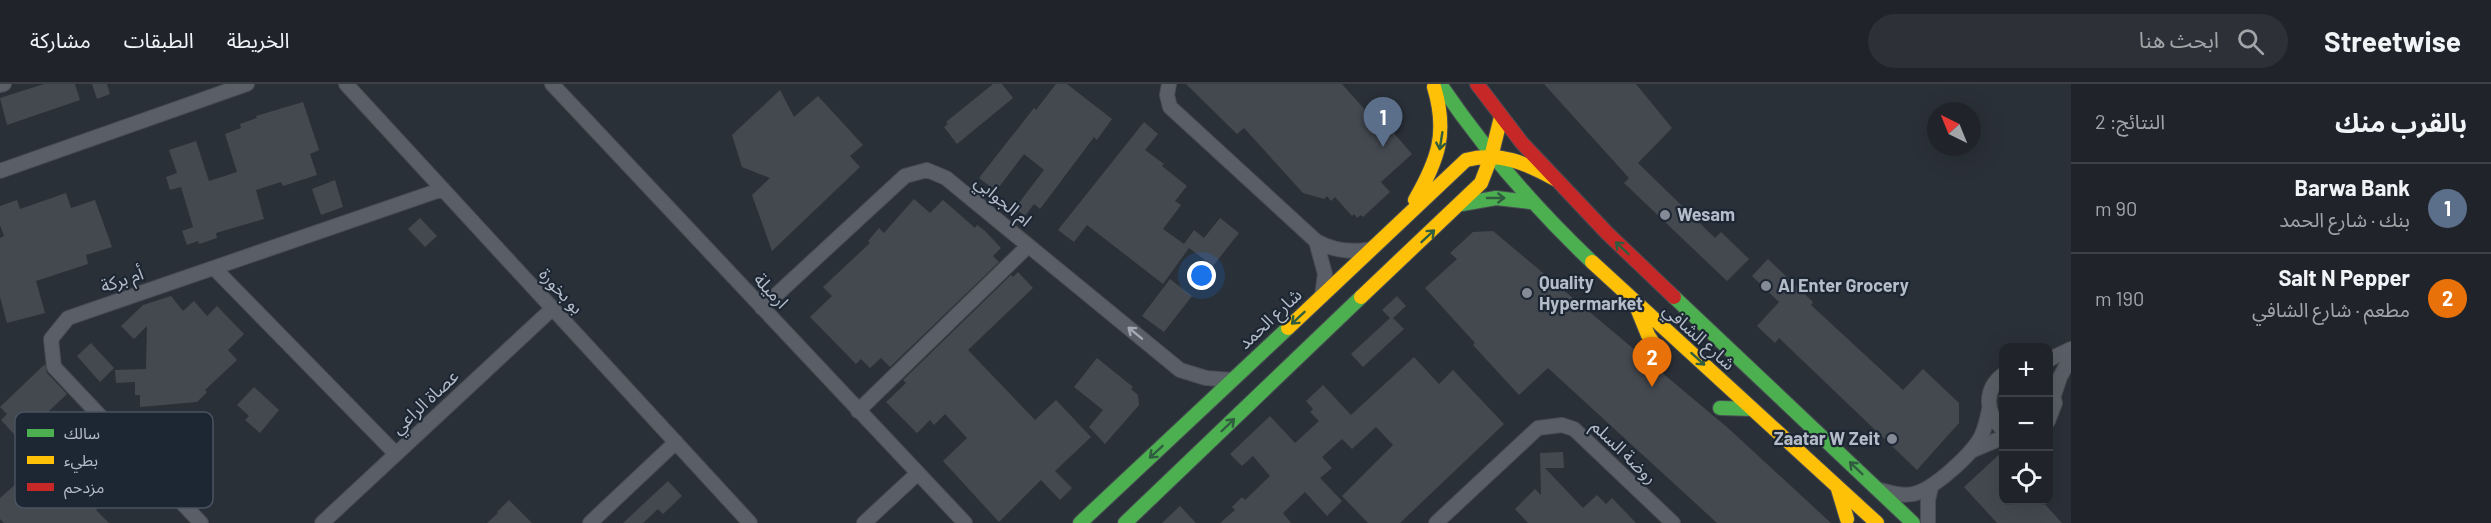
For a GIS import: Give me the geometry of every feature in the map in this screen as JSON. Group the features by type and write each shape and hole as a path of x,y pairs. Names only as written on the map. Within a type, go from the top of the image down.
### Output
{"main road":[{"path":"1408,214 1439,151 1443,129 1441,108 1433,84"},
{"name":"شارع الشافي","path":"1440,84 1491,157 1530,202 1636,305 1877,523"},
{"name":"شارع الشافي","path":"1477,84 1501,117 1615,241 1913,523"},
{"path":"1125,523 1462,204 1481,183 1491,157 1501,117"},
{"name":"شارع الحمد","path":"1080,523 1466,160 1476,156 1512,158 1555,178"},
{"path":"1462,204 1486,197 1530,202"},
{"path":"1636,305 1648,335 1659,352"},
{"path":"1720,408 1752,409"},
{"path":"1837,486 1847,519"}],"street":[{"path":"0,171 247,84"},
{"name":"بو بخورة","path":"346,84 750,523"},
{"name":"ارميلة","path":"552,84 964,523"},
{"path":"1169,84 1167,94 1170,107 1316,241 1348,252 1371,249"},
{"name":"ام الجوابي","path":"762,308 905,176 920,170 934,171 946,178 1180,370 1206,378 1232,380"},
{"name":"أم بركة","path":"96,412 54,368 51,339 68,318 443,189"},
{"path":"1316,241 1325,274 1322,296"},
{"path":"858,411 1028,246"},
{"path":"214,268 396,454"},
{"name":"عصاة الراعي","path":"322,523 553,308"},
{"path":"2053,358 2071,349"},
{"path":"2053,386 2071,357"},
{"path":"1971,451 1986,425 1989,393 1999,379"},
{"path":"1989,410 1999,426"},
{"name":"روضة السلم","path":"1436,523 1538,429 1562,425 1574,429 1673,523"},
{"path":"1878,489 1911,494 1931,486 1971,451 1999,439"},
{"path":"590,523 676,442"},
{"path":"864,523 918,473"},
{"path":"1928,523 1928,500 1931,486"},
{"name":"أم بركة","path":"187,508 201,523"}],"building":[{"path":"44,84 75,84 80,100 7,125 0,98"},
{"path":"92,84 107,84 110,94 97,99"},
{"path":"993,84 1002,84 1013,98 957,144 944,127 948,124 946,122"},
{"path":"1056,84 1067,84 1112,119 1097,140 1094,137 1040,209 1034,204 1025,216 1015,208 1044,170 1024,154 996,191 979,178 1034,108 1036,110"},
{"path":"1186,84 1342,84 1375,121 1380,117 1412,154 1381,182 1390,192 1363,217 1361,215 1357,218 1354,214 1352,216 1335,197 1331,201 1327,196 1324,199 1303,193 1244,128 1237,134"},
{"path":"1544,84 1636,84 1672,128 1638,163 1715,238 1721,232 1749,259 1727,281 1624,183 1629,178"},
{"path":"780,90 794,117 818,96 863,145 850,156 860,167 772,251 752,195 770,178 742,167 732,135"},
{"path":"303,102 319,150 310,154 317,175 283,186 281,182 256,190 264,219 216,233 217,238 187,245 182,231 193,227 181,187 170,190 166,177 177,173 169,150 196,141 209,181 237,172 225,134 241,128 240,124 257,118 256,116"},
{"path":"1144,122 1158,134 1145,150 1187,186 1175,201 1181,205 1163,229 1184,244 1194,230 1204,238 1220,218 1239,233 1213,266 1189,248 1163,284 1087,225 1074,242 1058,230"},
{"path":"335,180 343,207 321,215 312,189"},
{"path":"66,193 71,208 95,200 112,247 86,255 88,264 36,281 45,313 7,323 0,297 0,238 4,236 0,225 0,206 17,200 20,209"},
{"path":"914,199 930,213 943,200 975,228 977,225 1001,248 993,256 999,262 890,367 881,358 870,368 861,359 856,364 810,317 832,296 823,287 870,243 868,241 879,228 884,233"},
{"path":"420,218 437,236 425,247 408,229"},
{"path":"1493,231 1728,428 1831,523 1717,523 1548,368 1519,395 1425,288 1457,259 1450,253 1473,232"},
{"path":"1768,259 1813,302 1811,305 1903,390 1923,369 1959,403 1959,423 1917,470 1779,338 1775,343 1757,326 1779,302 1752,276"},
{"path":"1018,272 1033,288 968,350 1035,420 1056,400 1091,437 1055,471 1072,488 1060,500 1041,480 999,522 943,461 967,438 945,414 934,425 930,420 917,433 886,402 906,383 903,380 1011,275 1013,277"},
{"path":"1170,279 1192,296 1164,332 1142,316"},
{"path":"171,296 183,311 194,301 207,316 217,306 244,334 228,350 237,360 205,390 207,392 197,402 140,407 140,395 135,395 135,382 116,383 115,370 146,369 147,326 134,339 121,326 143,305"},
{"path":"1397,296 1406,306 1393,318 1404,329 1363,367 1351,354 1390,318 1382,310"},
{"path":"91,343 114,368 100,382 77,356"},
{"path":"1414,357 1439,384 1453,370 1504,424 1400,523 1368,523 1342,496 1393,445 1376,427 1352,449 1342,439 1322,457 1332,468 1320,478 1342,501 1327,516 1305,492 1283,513 1291,523 1220,523 1235,510 1232,507 1242,497 1245,500 1270,476 1253,456 1242,466 1230,454 1270,416 1295,443 1319,421 1310,412 1313,409 1306,401 1323,385 1351,415"},
{"path":"1097,358 1133,387 1131,389 1138,395 1139,405 1105,444 1089,427 1103,410 1074,387"},
{"path":"45,364 47,373 67,394 48,412 15,412 15,435 1,420 7,414 0,407"},
{"path":"254,387 279,410 260,433 245,420 249,416 237,405"},
{"path":"1563,452 1564,468 1545,468 1583,508 1597,495 1606,504 1612,498 1636,523 1528,523 1515,509 1535,489 1541,495 1540,453"},
{"path":"1999,455 1999,505 2046,505 2062,523 1997,523 1964,487"},
{"path":"668,481 682,496 663,514 658,509 643,523 623,523"},
{"path":"15,485 15,508 98,508 96,510 109,523 4,523 0,519 0,498"},
{"path":"509,500 532,523 487,523"},
{"path":"1180,506 1196,523 1162,523"}],"traffic: fast":[{"path":"1440,84 1474,132 1511,177 1550,221 1592,262"},
{"path":"1462,204 1496,198 1530,202"},
{"path":"1125,523 1361,297"},
{"path":"1674,297 1913,523"},
{"path":"1080,523 1288,328"},
{"path":"1720,408 1752,409"}],"traffic: slow":[{"path":"1415,200 1430,172 1438,146 1440,118 1434,87"},
{"path":"1361,297 1481,183 1491,157 1501,117"},
{"path":"1288,328 1466,160 1490,157 1512,160 1555,179"},
{"path":"1592,262 1877,523"},
{"path":"1637,308 1648,335 1659,352"},
{"path":"1838,489 1847,519"}],"traffic: jam":[{"path":"1477,84 1522,143 1607,233 1674,297"}],"place":[{"name":"Barwa Bank","path":"1383,147"},
{"name":"Wesam","path":"1665,215"},
{"name":"Al Enter Grocery","path":"1766,286"},
{"name":"Quality Hypermarket","path":"1527,293"},
{"name":"Salt N Pepper","path":"1652,387"},
{"name":"Zaatar W Zeit","path":"1892,439"}]}
